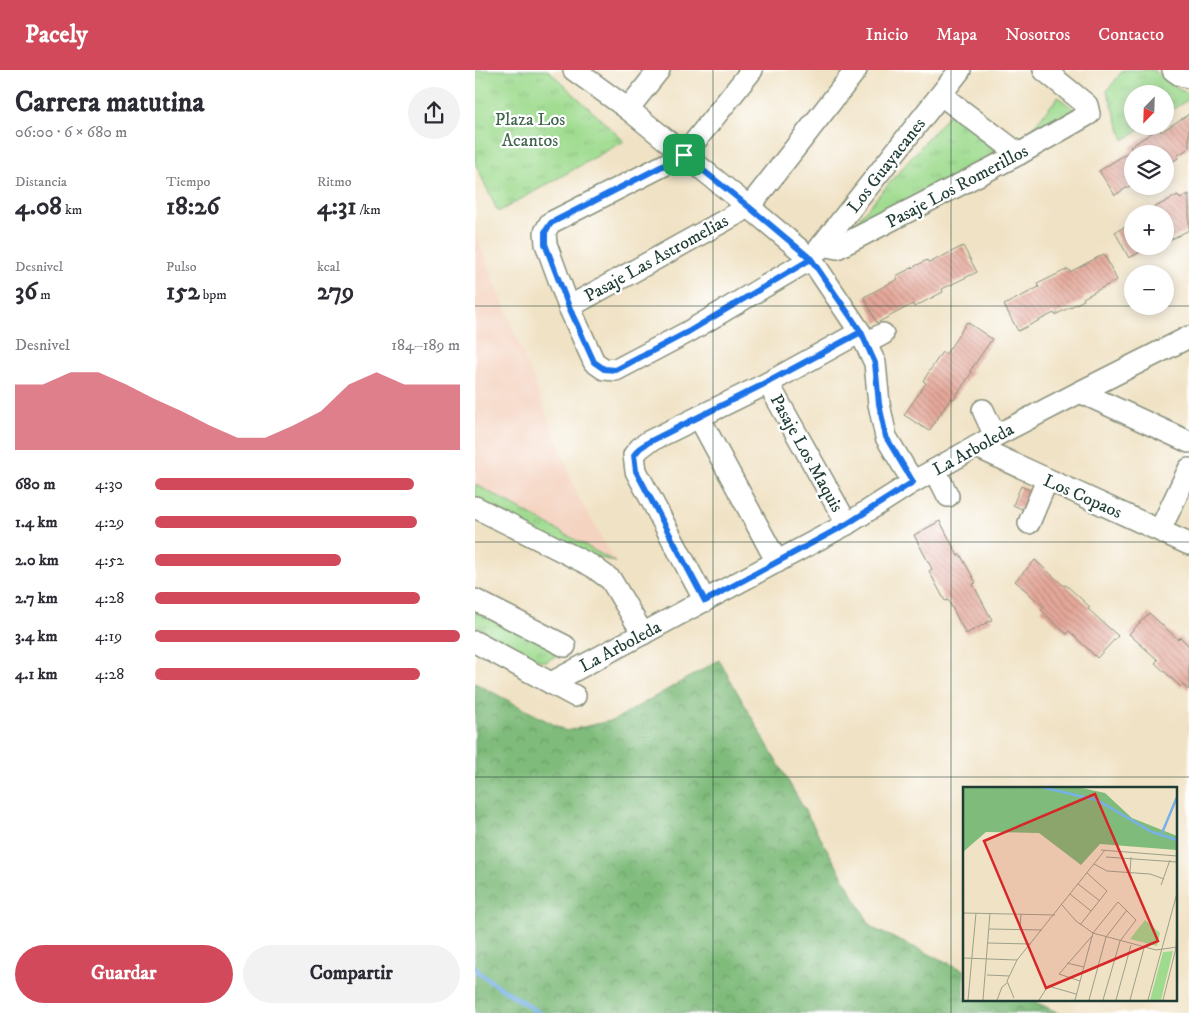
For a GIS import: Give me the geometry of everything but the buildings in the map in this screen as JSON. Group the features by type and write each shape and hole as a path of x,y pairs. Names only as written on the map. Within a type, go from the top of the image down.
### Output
{"street":[{"path":"574,70 628,110 749,207 817,252 870,336 879,404 886,437 913,482"},
{"path":"628,110 659,70"},
{"path":"569,307 545,244 545,232 551,223 684,155 752,70"},
{"name":"Pasaje Las Astromelias","path":"569,307 749,207 856,70"},
{"name":"Los Guayacanes","path":"817,252 960,70"},
{"name":"Pasaje Los Romerillos","path":"569,307 594,362 604,369 616,370 680,336 817,252 837,248 1019,154 1089,114 1087,105 1044,70"},
{"path":"1173,70 1180,75 1189,77"},
{"path":"941,95 1019,154"},
{"path":"705,601 636,471 634,455 649,442 768,382 870,336"},
{"name":"La Arboleda","path":"551,683 847,524 913,482 995,436 1080,392 1184,344"},
{"name":"Pasaje Los Maquis","path":"768,382 847,524"},
{"path":"1080,392 1189,442"},
{"path":"983,410 995,436"},
{"path":"699,417 777,562"},
{"name":"Los Copaos","path":"977,447 1189,544"},
{"path":"1160,530 1189,469"},
{"path":"935,470 948,496"},
{"path":"1029,523 1047,480"},
{"path":"475,507 592,566 611,580 643,634"},
{"path":"475,600 565,646"},
{"path":"475,642 575,696"}],"shaded area":[{"path":"475,231 579,498 615,562 475,484"}],"green space":[{"name":"Plaza Los Acantos","path":"475,70 548,70 624,141 498,212 475,163"},
{"path":"1123,70 1153,70 1173,85 1124,85 1124,135 1132,135 1124,140 1107,91"},
{"path":"1174,86 1189,93 1189,99 1174,108"},
{"path":"1058,97 1075,110 1019,144"},
{"path":"951,112 1005,151 841,239"},
{"path":"475,484 615,562 573,550 475,499"},
{"path":"475,605 564,651 547,661 541,661 475,626"},
{"path":"719,660 872,928 963,970 963,1000 1031,1000 1059,1013 475,1013 475,683 566,731 614,720"}],"waterway":[{"path":"475,967 480,974 539,1013"}],"route":[{"path":"684,155 551,223 545,232 545,244 569,307 594,362 604,369 616,370 688,332 811,259 836,296 861,332 875,363 879,404 886,437 913,482 847,524 705,601 636,471 634,455 649,442 768,382 861,332 811,259 684,155"}]}
